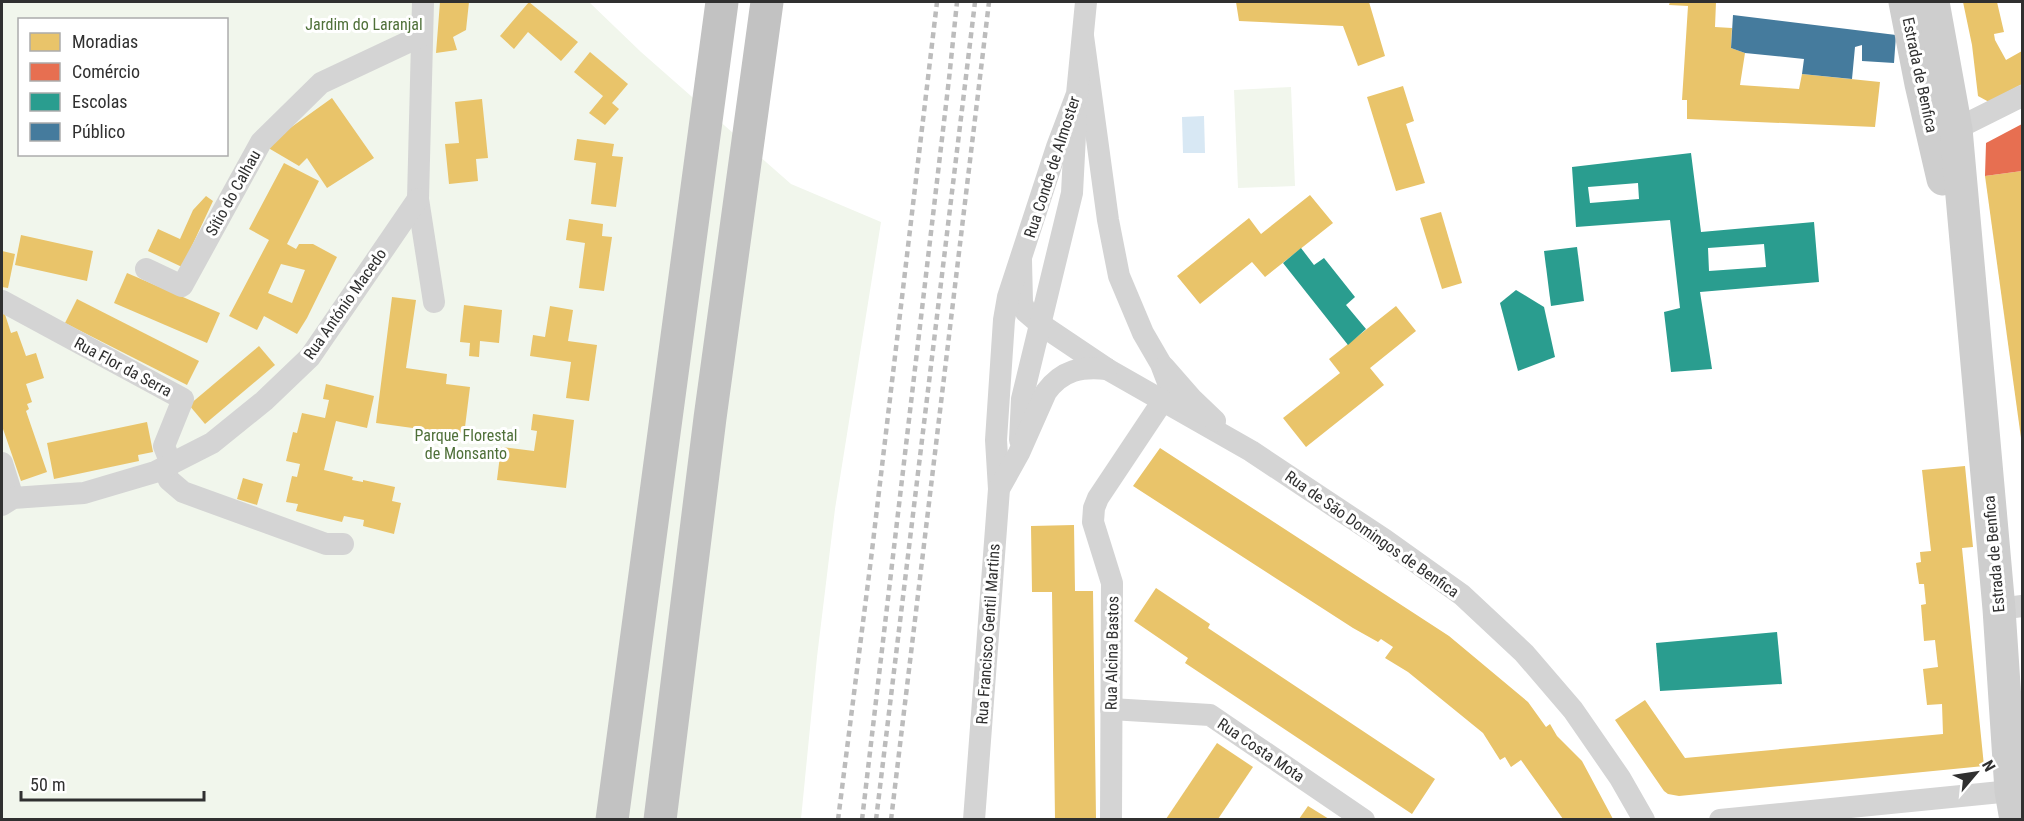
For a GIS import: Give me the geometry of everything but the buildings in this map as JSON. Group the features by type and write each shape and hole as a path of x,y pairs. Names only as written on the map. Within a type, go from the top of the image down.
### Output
{"highway":[{"path":"612,819 722,2"},
{"path":"660,819 708,429 767,2"}],"street":[{"path":"423,2 418,199 434,302"},
{"name":"Rua Conde de Almoster","path":"999,489 996,440 1004,320 1008,297 1057,147 1077,94 1086,2"},
{"name":"Estrada de Benfica","path":"1905,2 1947,142"},
{"name":"Estrada de Benfica","path":"1933,2 1947,142 2015,613 2014,805"},
{"name":"Sítio do Calhau","path":"146,268 182,286 261,142 321,83 421,36"},
{"name":"Rua de São Domingos de Benfica","path":"1083,36 1108,220 1119,276 1143,333 1161,364 1169,386 1168,393 1162,401"},
{"name":"Rua Francisco Gentil Martins","path":"1019,453 1022,399 1072,193 1077,94"},
{"path":"1947,142 2022,96"},
{"name":"Rua António Macedo","path":"7,502 84,493 155,472 212,443 264,401 310,357 418,199"},
{"name":"Rua Conde de Almoster","path":"1021,260 1022,303 1026,312 1040,324"},
{"name":"Rua Flor da Serra","path":"2,301 183,399 164,446 168,466"},
{"name":"Rua de São Domingos de Benfica","path":"1040,324 1107,369 1251,451 1385,540 1462,595 1524,652 1587,728 1644,819"},
{"name":"Rua de São Domingos de Benfica","path":"1161,364 1192,399 1221,427 1251,451"},
{"name":"Rua Francisco Gentil Martins","path":"974,819 999,489 1019,453 1046,392 1055,381 1081,368 1107,369"},
{"name":"Rua Alcina Bastos","path":"1112,819 1112,583 1095,533 1094,508 1098,498 1162,401"},
{"path":"2,464 7,502"},
{"path":"168,466 169,480 183,492 326,544 343,544"},
{"path":"2015,613 2022,716"},
{"name":"Rua Costa Mota","path":"1111,709 1210,715 1364,819"},
{"path":"1720,819 2014,805 2022,748"}],"green space":[{"name":"Parque Florestal de Monsanto","path":"2,2 589,2 641,52 791,184 881,222 835,509 801,819 2,820"},
{"path":"1291,87 1295,186 1238,188 1234,90"}],"water":[{"path":"1204,116 1205,153 1183,153 1182,117"}],"railway":[{"path":"838,820 937,2"},
{"path":"862,820 957,2"},
{"path":"876,820 975,2"},
{"path":"891,820 989,2"}],"park label":[{"name":"Jardim do Laranjal","path":"364,24"}]}
